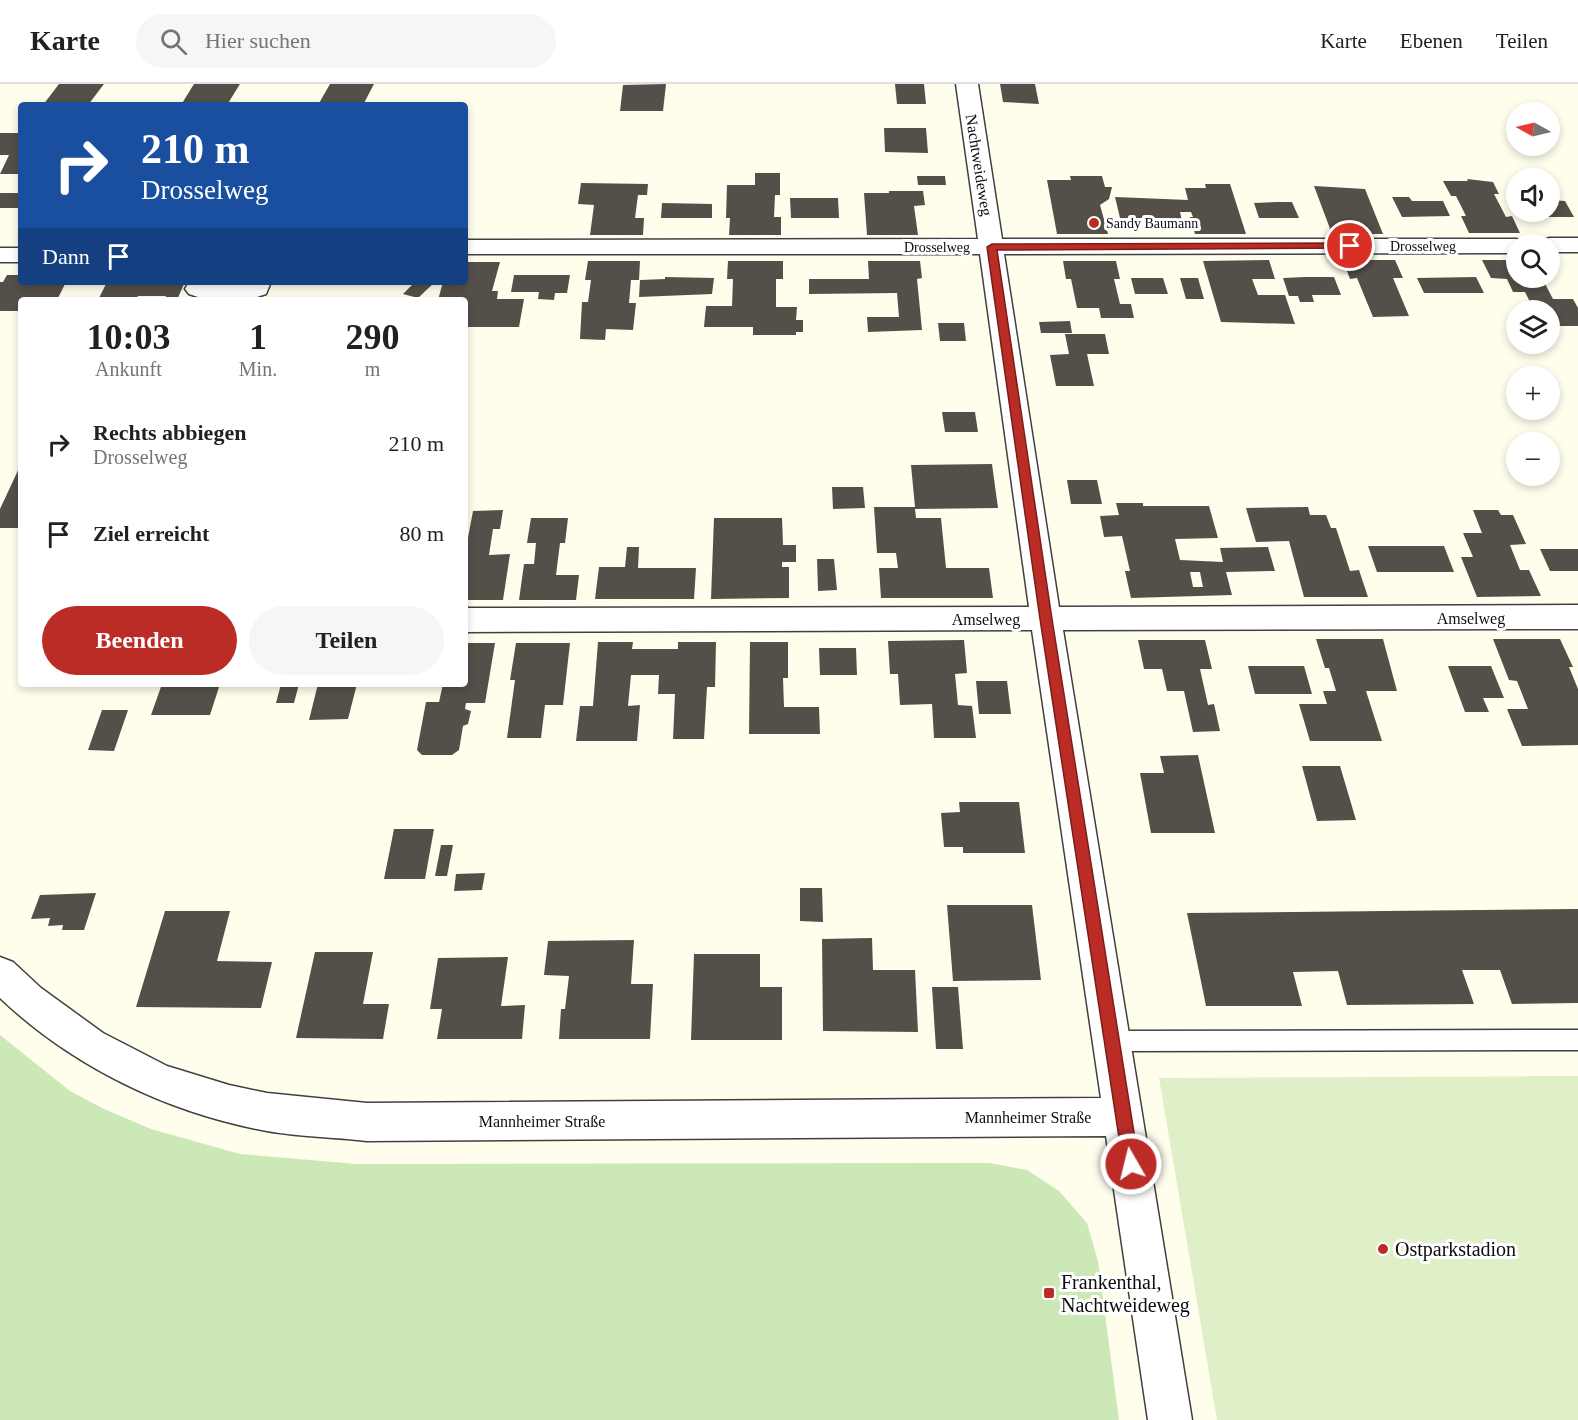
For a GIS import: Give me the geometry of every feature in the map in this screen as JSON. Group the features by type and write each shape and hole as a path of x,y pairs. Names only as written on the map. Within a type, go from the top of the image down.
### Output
{"street":[{"name":"Nachtweideweg","path":"967,84 1046,619 1170,1420"},
{"path":"1560,245 1578,245"},
{"name":"Drosselweg","path":"468,247 1506,246"},
{"path":"0,255 18,255"},
{"path":"200,285 198,289 257,289 259,285"},
{"name":"Amselweg","path":"468,621 1578,617"},
{"name":"Mannheimer Straße","path":"0,974 28,1002 95,1050 175,1089 267,1112 367,1122 1124,1117"}],"lane":[{"path":"1111,1041 1578,1040"}],"green space":[{"path":"0,1035 70,1091 104,1109 151,1129 240,1154 357,1164 989,1163 1027,1170 1059,1191 1087,1223 1098,1261 1119,1420 0,1420"},
{"name":"Ostparkstadion","path":"1578,1076 1578,1420 1217,1420 1159,1078"}],"building":[{"path":"59,84 104,84 90,102 45,102"},
{"path":"194,84 240,84 229,102 183,102"},
{"path":"330,84 374,84 365,102 320,102"},
{"path":"666,84 663,111 620,111 623,85"},
{"path":"895,84 924,84 926,104 897,104"},
{"path":"1000,84 1035,84 1039,104 1003,102"},
{"path":"884,128 926,128 928,153 885,152"},
{"path":"0,133 18,133 18,174 0,174 9,155 0,155"},
{"path":"755,173 780,173 780,195 775,195 774,217 781,217 781,235 729,235 730,218 726,218 727,185 755,185"},
{"path":"917,176 945,176 946,185 918,185"},
{"path":"1070,176 1102,176 1105,187 1112,187 1109,199 1100,205 1108,234 1057,234 1047,180 1071,180"},
{"path":"1467,179 1493,182 1499,194 1494,194 1506,217 1506,222 1515,222 1520,233 1469,233 1461,216 1466,216 1456,196 1451,196 1443,181 1468,181"},
{"path":"581,183 648,184 647,195 638,195 635,218 644,218 643,235 590,235 594,205 578,204"},
{"path":"1205,184 1230,184 1246,234 1195,234 1190,217 1193,217 1191,212 1180,212 1183,226 1161,226 1159,218 1120,218 1115,197 1188,200 1185,188 1206,188"},
{"path":"1314,186 1365,189 1383,234 1332,234"},
{"path":"889,191 923,191 925,205 914,206 918,235 867,235 864,193 889,193"},
{"path":"0,193 18,193 18,208 0,208"},
{"path":"1392,197 1409,197 1412,201 1443,201 1450,216 1402,217"},
{"path":"790,198 838,198 839,218 791,218"},
{"path":"1560,201 1565,201 1574,217 1560,217"},
{"path":"1292,202 1299,218 1259,218 1254,203"},
{"path":"662,203 712,204 712,218 661,218"},
{"path":"1269,260 1275,279 1252,279 1258,295 1285,295 1295,324 1221,322 1203,261"},
{"path":"1343,260 1395,260 1403,278 1393,278 1409,316 1373,317 1357,278 1350,279"},
{"path":"1482,260 1506,260 1506,279 1491,278"},
{"path":"588,261 640,261 639,280 631,280 629,303 636,303 633,330 606,329 605,340 580,339 582,302 588,302 591,280 585,280"},
{"path":"728,261 783,261 783,279 776,279 776,307 797,307 796,320 803,320 803,332 796,332 796,335 753,335 753,327 704,327 706,306 732,306 733,279 727,279"},
{"path":"868,261 920,261 922,278 917,279 922,330 868,332 867,317 899,317 897,293 809,294 809,279 869,279"},
{"path":"1063,261 1116,261 1120,279 1114,279 1120,304 1131,304 1134,318 1101,318 1099,308 1077,308 1071,279 1066,279"},
{"path":"468,262 500,262 492,291 498,291 497,299 524,299 519,327 468,327 468,297 439,297 442,285 468,285"},
{"path":"7,275 18,275 18,285 64,285 58,297 18,297 18,311 0,311 0,282 3,282"},
{"path":"514,275 570,275 567,293 555,293 554,300 538,299 539,292 511,292"},
{"path":"665,277 714,278 712,294 639,297 640,280 665,279"},
{"path":"1334,277 1341,295 1312,295 1314,302 1300,302 1298,296 1289,296 1283,278"},
{"path":"1476,277 1484,293 1424,293 1417,278"},
{"path":"1131,278 1163,278 1168,294 1135,294"},
{"path":"1180,278 1198,278 1204,299 1186,299"},
{"path":"106,285 184,285 178,297 100,297"},
{"path":"412,285 432,285 419,297 403,294"},
{"path":"1511,288 1547,288 1553,299 1573,299 1578,308 1578,326 1560,326 1560,300 1529,300 1525,292 1513,292"},
{"path":"1070,321 1072,333 1041,333 1039,322"},
{"path":"938,323 964,323 966,341 940,341"},
{"path":"1065,334 1105,334 1109,354 1087,354 1094,386 1056,386 1050,355 1069,354"},
{"path":"942,412 975,412 978,432 945,432"},
{"path":"992,464 998,508 915,509 916,518 941,518 946,568 989,568 993,598 881,598 879,568 898,568 896,553 877,553 874,507 915,507 911,465"},
{"path":"18,470 18,528 0,528 0,509"},
{"path":"1067,480 1097,480 1102,504 1071,504"},
{"path":"832,487 863,487 865,508 833,509"},
{"path":"1116,503 1143,503 1143,506 1209,506 1218,538 1175,539 1180,560 1223,562 1220,548 1268,547 1275,571 1226,572 1232,595 1131,598 1125,571 1130,571 1122,536 1104,537 1100,516 1119,515","holes":["1190,572 1200,572 1203,587 1193,587"]},
{"path":"1308,507 1310,515 1326,515 1331,528 1336,528 1350,571 1359,570 1368,597 1304,597 1289,541 1256,542 1246,508"},
{"path":"503,510 500,529 493,529 489,555 510,554 503,600 468,600 468,538 473,511"},
{"path":"1473,510 1498,510 1501,515 1513,515 1526,544 1510,545 1520,570 1529,570 1541,596 1477,597 1461,557 1473,557 1463,533 1482,533"},
{"path":"531,518 568,518 565,543 560,543 556,575 579,575 576,600 519,600 524,564 534,564 536,543 527,543"},
{"path":"714,518 782,518 783,545 796,545 796,562 782,562 782,567 789,567 789,598 711,599"},
{"path":"1368,546 1444,546 1454,572 1377,572"},
{"path":"627,547 639,547 638,568 696,568 694,599 595,599 599,567 625,567"},
{"path":"1540,549 1578,549 1578,571 1550,571"},
{"path":"817,559 834,559 837,590 818,591"},
{"path":"1316,639 1383,639 1397,691 1366,691 1382,741 1310,741 1299,704 1327,704 1323,691 1336,691 1329,668 1325,668"},
{"path":"1493,639 1560,639 1573,667 1569,667 1578,689 1578,745 1522,746 1507,709 1528,709 1517,681 1509,680"},
{"path":"964,640 967,673 955,674 958,705 972,706 976,738 934,738 932,704 900,705 898,674 890,674 888,641"},
{"path":"1138,640 1205,640 1212,669 1200,669 1208,705 1214,704 1220,731 1193,732 1184,691 1167,691 1162,669 1144,669"},
{"path":"598,642 633,642 632,649 678,649 678,642 716,642 715,687 707,687 704,739 673,739 675,694 658,694 659,675 631,675 628,706 640,705 637,741 576,741 580,706 593,706"},
{"path":"750,642 788,642 788,678 783,678 784,707 819,707 820,734 749,734"},
{"path":"468,643 495,643 485,703 466,703 465,709 471,711 468,724 463,726 459,750 452,755 422,755 417,750 426,702 439,702 442,687 468,687"},
{"path":"516,643 570,643 563,705 545,705 541,738 507,738 515,680 510,680"},
{"path":"819,648 856,648 857,675 820,675"},
{"path":"1248,666 1304,666 1312,694 1255,694"},
{"path":"1448,666 1491,666 1504,698 1483,698 1489,712 1465,712"},
{"path":"976,681 1007,681 1011,714 979,714"},
{"path":"161,687 219,687 210,715 151,715"},
{"path":"280,687 298,687 294,703 276,703"},
{"path":"317,687 356,687 348,719 309,720"},
{"path":"102,710 128,710 114,751 88,750"},
{"path":"1198,755 1215,833 1151,833 1140,773 1164,773 1160,756"},
{"path":"1302,766 1340,766 1356,820 1317,821"},
{"path":"959,802 1019,802 1025,853 963,853 963,847 944,847 941,813 960,812"},
{"path":"394,829 434,829 425,879 384,879"},
{"path":"441,845 453,845 447,876 435,876"},
{"path":"485,873 482,890 454,891 456,874"},
{"path":"800,888 822,888 823,922 800,921"},
{"path":"96,893 84,930 62,930 63,925 48,926 50,918 31,919 40,895"},
{"path":"947,905 1032,905 1041,980 953,981"},
{"path":"1578,909 1578,1003 1512,1004 1500,970 1462,970 1474,1004 1347,1005 1338,971 1293,972 1302,1006 1206,1006 1187,913"},
{"path":"165,911 230,911 217,961 272,962 261,1008 136,1007"},
{"path":"872,938 873,970 915,970 918,1032 823,1031 822,939"},
{"path":"634,940 631,984 653,984 650,1039 559,1039 561,1009 565,1009 569,976 544,975 548,941"},
{"path":"315,952 373,952 363,1004 389,1004 383,1039 296,1038"},
{"path":"694,954 760,954 760,987 782,987 782,1040 691,1040"},
{"path":"508,957 501,1006 525,1005 522,1039 437,1039 442,1009 430,1009 438,958"},
{"path":"932,987 958,987 963,1049 936,1049"}],"place":[{"name":"Sandy Baumann","path":"1094,223"},
{"name":"Ostparkstadion","path":"1383,1249"},
{"name":"Frankenthal, Nachtweideweg","path":"1049,1293"}],"route":[{"path":"1131,1164 1046,619 992,247 1350,246"}]}
